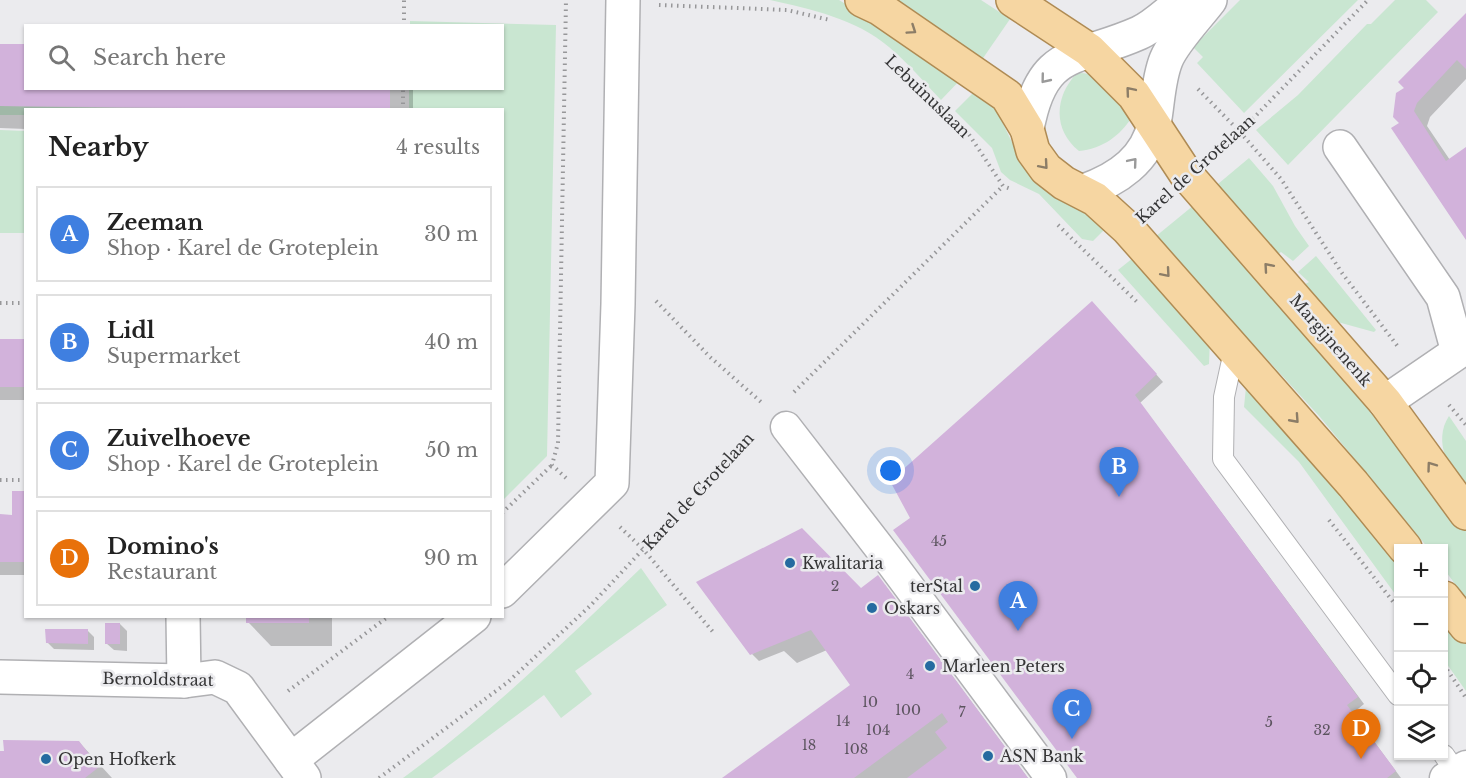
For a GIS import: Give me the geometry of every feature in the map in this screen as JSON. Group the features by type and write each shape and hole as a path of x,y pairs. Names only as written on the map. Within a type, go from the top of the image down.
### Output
{"main road":[{"path":"862,0 879,8 1007,96 1027,129 1033,151 1046,169 1064,183 1084,191 1128,229 1353,484 1401,544"},
{"path":"1013,0 1089,50 1134,95 1186,174"},
{"name":"Margijnenenk","path":"1186,174 1385,402 1466,513"},
{"path":"1444,598 1466,626"}],"street":[{"path":"1027,129 1033,98 1043,79 1068,59 1141,32 1184,0"},
{"path":"1084,191 1112,181 1131,166 1154,127 1166,58 1210,0"},
{"path":"504,589 612,483 618,304 614,1"},
{"path":"1340,147 1443,297 1458,352 1385,402"},
{"path":"779,420 892,564 1051,778"},
{"path":"183,618 184,681"},
{"path":"297,769 472,618"},
{"name":"Bernoldstraat","path":"0,677 184,681 214,677 238,688 297,769"}],"lane":[{"path":"1234,351 1224,397 1223,459 1394,690"}],"path":[{"path":"404,0 404,24"},
{"name":"Karel de Grotelaan","path":"1186,174 1240,132 1368,0"},
{"path":"614,1 787,10 838,25"},
{"name":"Lebuïnuslaan","path":"915,80 966,130 1003,186"},
{"path":"403,90 403,108"},
{"path":"1240,132 1281,179 1342,273 1421,376 1466,425"},
{"name":"Karel de Grotelaan","path":"379,778 508,682 582,614 779,420 1003,186"},
{"path":"653,298 710,357 779,420"},
{"path":"0,303 24,303"},
{"path":"504,511 552,465"},
{"path":"0,480 24,480"},
{"path":"257,714 386,618"},
{"path":"1448,672 1466,698"}],"green space":[{"path":"770,0 839,0 963,77 941,100 896,53 876,37 832,16"},
{"path":"889,0 981,0 1010,19 979,64"},
{"path":"1240,0 1358,0 1244,113 1197,63 1203,57 1193,47"},
{"path":"1395,0 1426,0 1438,12 1288,165 1256,130 1298,95 1367,24 1371,24"},
{"path":"410,21 556,25 547,456 504,499 504,108 409,108 409,90 504,90 504,24 410,24"},
{"path":"1077,73 1096,76 1104,81 1116,93 1132,117 1110,140 1095,148 1079,151 1064,133 1060,113 1064,92"},
{"path":"978,88 995,107 1021,161 1110,224 1093,241 1082,239 1039,194 1010,180 1001,172 992,148 955,111"},
{"path":"0,106 118,108 24,108 24,115 0,115"},
{"path":"0,130 24,131 24,233 0,233"},
{"path":"1249,158 1273,186 1309,246 1293,261 1281,252 1273,258 1212,189"},
{"path":"1194,205 1376,411 1466,528 1466,599 1448,574 1448,544 1425,544 1320,417 1155,237"},
{"path":"1138,254 1210,338 1209,364 1204,366 1118,270"},
{"path":"1316,256 1376,330 1374,332 1334,321 1298,288 1309,282 1298,272"},
{"path":"1247,377 1394,550 1394,593 1299,462 1244,407"},
{"path":"1449,416 1466,441 1466,493 1445,456 1442,436"},
{"path":"641,568 667,605 575,671 592,694 561,718 544,695 432,778 403,778 496,703"},
{"path":"1448,617 1466,642 1466,691 1448,666"}],"building":[{"path":"1466,13 1466,69 1457,60 1417,103 1414,111 1446,161 1466,147 1466,240 1391,128 1399,123 1393,117 1396,93 1404,88 1398,82"},
{"path":"0,44 24,44 24,90 390,90 390,108 0,106"},
{"path":"1092,301 1157,374 1135,395 1358,697 1347,705 1396,771 1387,778 1077,778 893,530 910,518 890,481"},
{"path":"0,339 24,339 24,387 0,387"},
{"path":"12,491 24,491 24,562 0,562 0,514 12,515"},
{"path":"802,528 861,588 878,575 1028,778 907,778 947,748 935,732 948,722 942,713 854,778 722,778 850,685 811,630 750,655 696,582"},
{"path":"246,618 309,618 309,623 246,623"},
{"path":"105,623 120,623 120,644 105,644"},
{"path":"45,629 88,629 88,644 46,643"},
{"name":"Open Hofkerk","path":"3,740 79,741 99,767 85,778 0,778 0,751 4,751"}],"place":[{"name":"Lidl","path":"1119,497"},
{"name":"Kwalitaria","path":"790,563"},
{"name":"terStal","path":"975,586"},
{"name":"Oskars","path":"872,608"},
{"name":"Zeeman","path":"1018,631"},
{"name":"Marleen Peters","path":"930,666"},
{"name":"Zuivelhoeve","path":"1072,739"},
{"name":"ASN Bank","path":"988,756"},
{"name":"Open Hofkerk","path":"46,759"},
{"name":"Domino's","path":"1361,759"}]}
